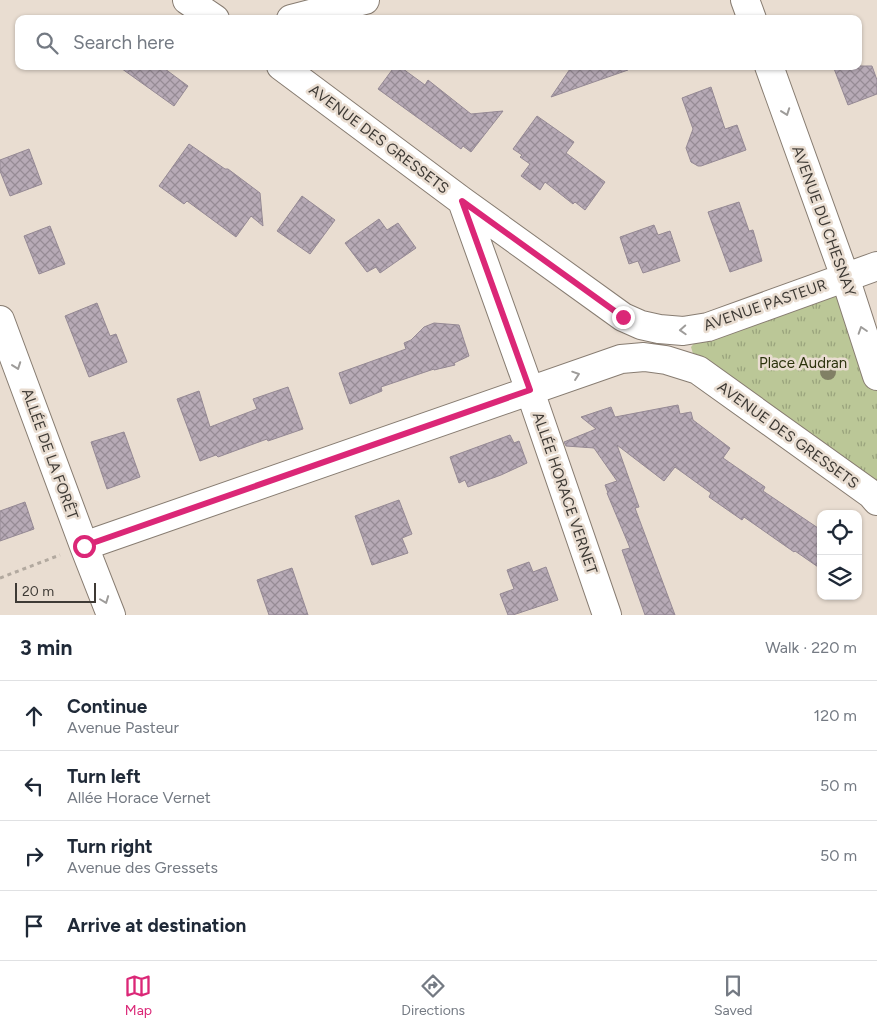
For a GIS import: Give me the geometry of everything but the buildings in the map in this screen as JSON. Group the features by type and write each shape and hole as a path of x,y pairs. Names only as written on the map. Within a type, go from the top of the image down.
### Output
{"street":[{"path":"187,0 209,15"},
{"path":"307,15 365,0"},
{"path":"745,0 751,15"},
{"name":"AVENUE DES GRESSETS","path":"286,70 462,201 623,317"},
{"name":"AVENUE DU CHESNAY","path":"770,70 845,277 877,376"},
{"name":"ALLÉE HORACE VERNET","path":"462,201 530,390 607,615"},
{"name":"AVENUE PASTEUR","path":"623,317 641,325 683,332 708,327 877,266"},
{"name":"ALLÉE DE LA FORÊT","path":"0,320 111,615"},
{"name":"AVENUE DES GRESSETS","path":"530,390 621,359 644,357 666,360 698,370 875,496"},
{"path":"84,546 530,390"}],"path":[{"path":"0,578 84,546"}],"green space":[{"name":"Place Audran","path":"845,277 877,376 877,493 698,370 691,347 708,327"}],"route":[{"path":"84,546 530,390 462,201 623,317"}]}
